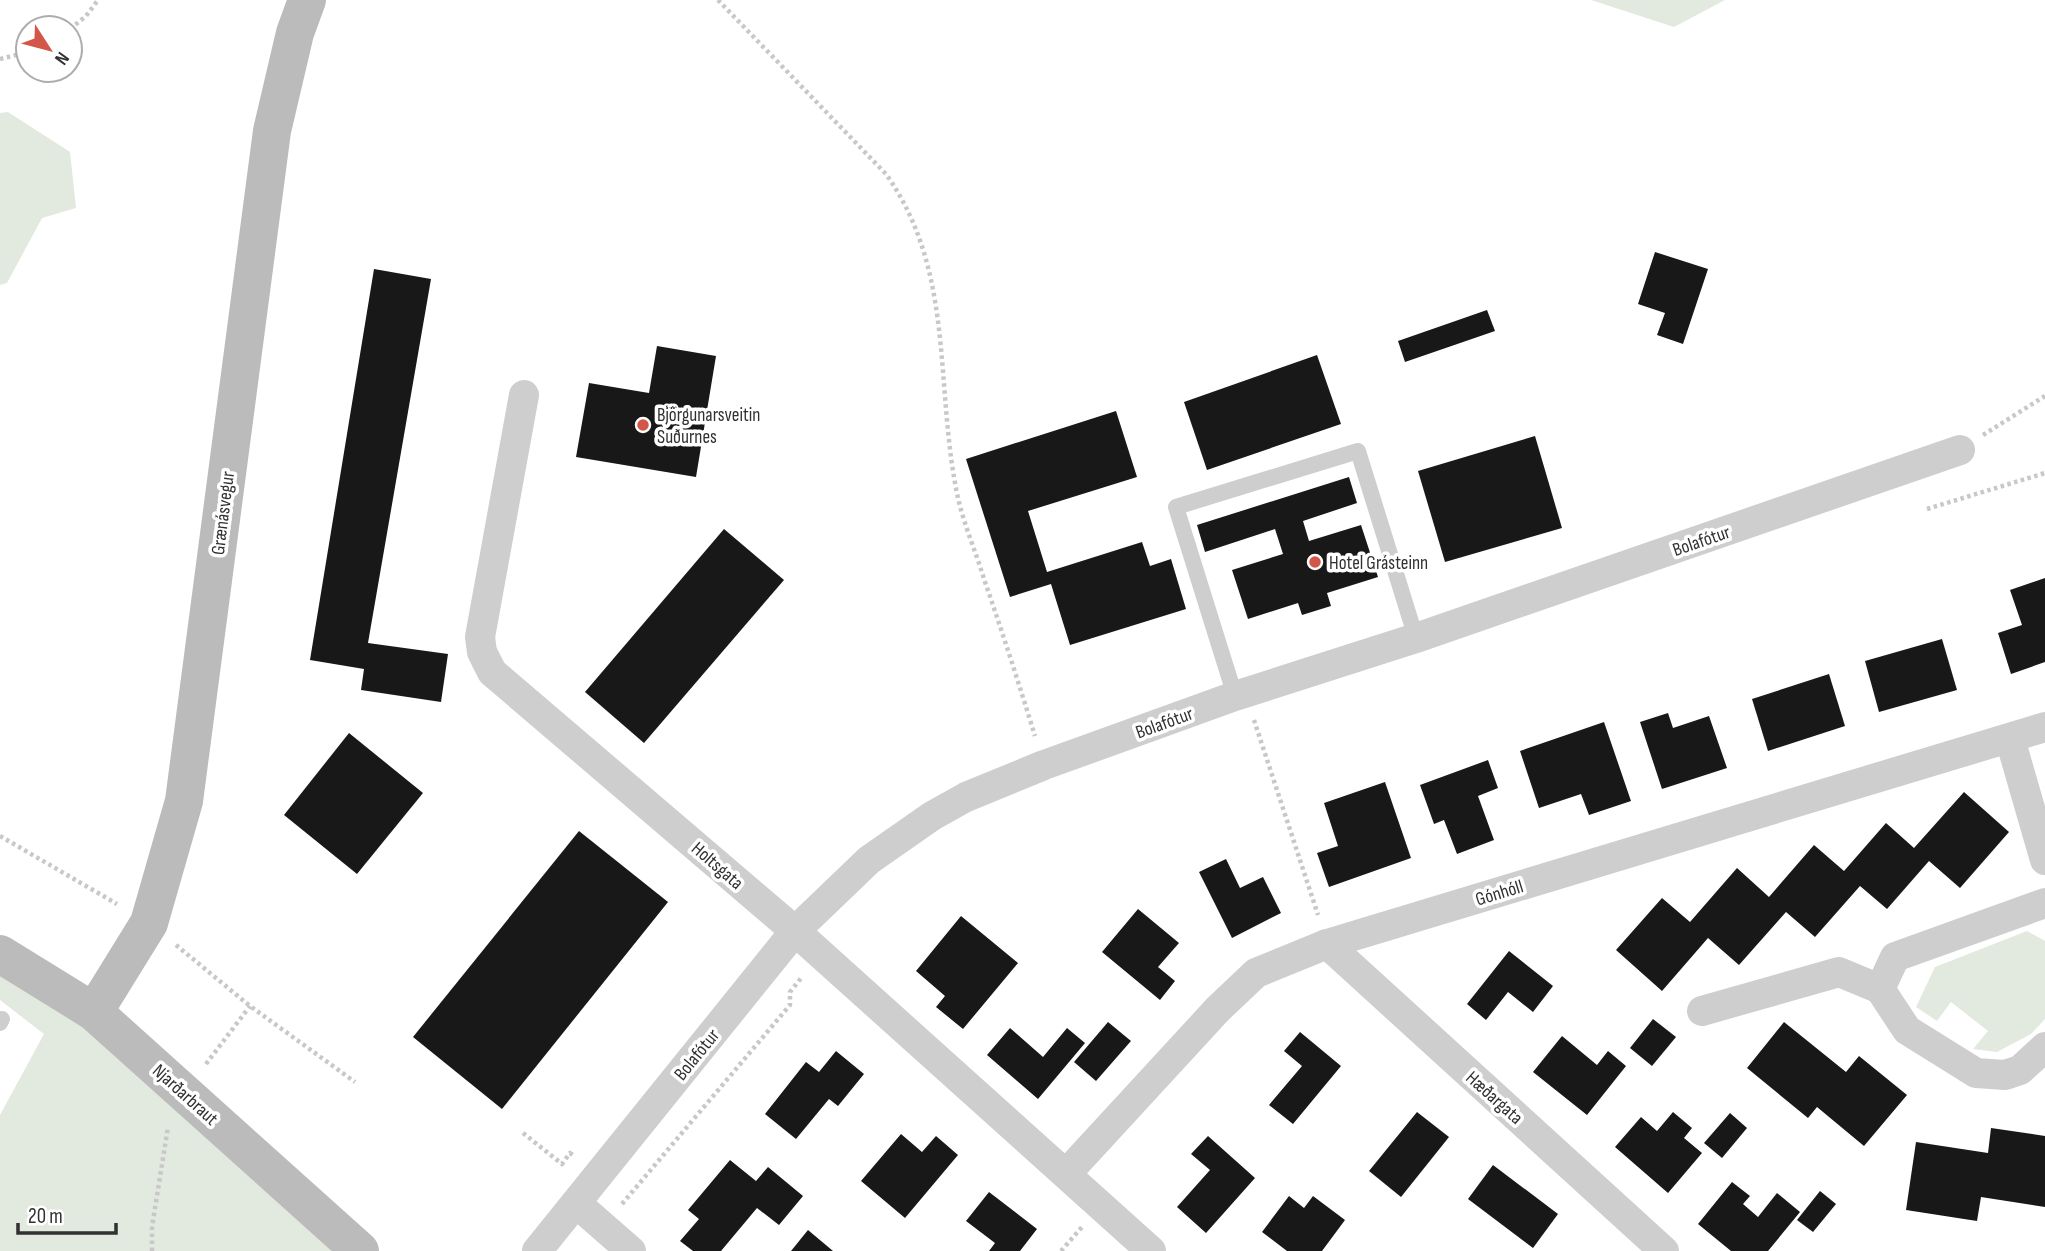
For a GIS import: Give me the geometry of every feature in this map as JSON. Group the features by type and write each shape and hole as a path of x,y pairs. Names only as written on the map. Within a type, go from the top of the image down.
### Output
{"street":[{"name":"Grænásvegur","path":"94,1012 149,923 184,801 272,131 295,33 307,0"},
{"name":"Holtsgata","path":"524,395 480,637 482,652 492,672 795,931 1151,1251"},
{"name":"Bolafótur","path":"537,1251 795,931 841,885 899,838 966,797 1044,765 1235,696 1416,638 1959,450"},
{"name":"Gónhóll","path":"1066,1174 1217,1010 1256,973 1327,944 2045,727"},
{"path":"2010,739 2045,860"},
{"path":"1880,989 1895,957 2045,903"},
{"name":"Hæðargata","path":"1327,944 1664,1251"},
{"name":"Njarðarbraut","path":"0,954 94,1012 360,1251"},
{"path":"1702,1011 1839,972 1880,989 1907,1030 1976,1073 2005,1076 2020,1070 2045,1047"},
{"path":"576,1203 631,1251"}],"lane":[{"path":"1235,696 1176,507 1358,451 1416,638"}],"path":[{"path":"84,18 98,0"},
{"path":"718,0 886,174 906,202 930,274 943,341 950,451 958,499 1044,765"},
{"path":"1959,450 2045,396"},
{"path":"1927,509 2045,473"},
{"path":"1253,719 1327,944"},
{"path":"0,835 149,923 250,1006 355,1082"},
{"path":"604,1227 790,1005 790,992 820,954"}],"shaded area":[{"path":"1591,0 1725,0 1674,27"},
{"path":"8,112 70,152 76,208 42,218 7,283 0,285 0,113"},
{"path":"2027,931 2045,941 2045,1019 2031,1034 1997,1052 1973,1049 1988,1031 1951,1002 1937,1021 1916,1007 1935,967"},
{"path":"0,971 76,1018 340,1251 0,1251 0,1115 44,1034 0,1000"}],"building":[{"path":"1655,252 1708,269 1683,344 1657,335 1665,313 1638,304"},
{"path":"374,269 431,279 368,643 448,654 441,702 361,690 364,669 310,660"},
{"path":"1487,310 1495,331 1405,362 1398,341"},
{"name":"Björgunarsveitin Suðurnes","path":"657,346 716,356 696,477 576,457 589,383 649,393"},
{"path":"1317,355 1341,424 1207,470 1184,402"},
{"path":"1116,411 1137,477 1028,511 1047,572 1142,542 1150,566 1171,559 1186,609 1070,645 1051,584 1010,597 966,459"},
{"path":"1535,436 1562,528 1445,562 1418,471"},
{"name":"Hotel Grásteinn","path":"1349,477 1357,503 1303,521 1309,541 1361,525 1378,577 1327,593 1331,606 1302,615 1298,603 1248,619 1232,570 1283,554 1275,529 1205,552 1197,525"},
{"path":"724,529 784,580 644,743 585,692"},
{"path":"2045,578 2045,662 2011,674 1998,633 2022,625 2010,590"},
{"path":"1942,639 1957,690 1879,712 1865,661"},
{"path":"1829,674 1845,726 1768,751 1752,699"},
{"path":"1668,713 1673,728 1709,716 1727,768 1662,789 1640,722"},
{"path":"1604,722 1631,801 1589,815 1581,794 1539,808 1520,751"},
{"path":"349,733 423,793 357,874 284,815"},
{"path":"1488,760 1498,788 1478,796 1494,840 1457,854 1444,820 1434,824 1420,785"},
{"path":"1385,782 1411,858 1329,887 1317,853 1338,846 1324,803"},
{"path":"1964,792 2009,832 1960,888 1929,861 1887,909 1860,886 1815,937 1786,912 1739,965 1708,938 1662,991 1616,950 1662,898 1690,922 1737,868 1769,897 1814,845 1844,871 1886,823 1914,848"},
{"path":"579,831 668,902 502,1109 413,1037"},
{"path":"1226,859 1240,888 1263,877 1281,913 1232,938 1199,872"},
{"path":"1138,909 1179,943 1158,967 1175,981 1160,1000 1102,952"},
{"path":"961,916 1018,963 963,1029 936,1007 945,996 916,971"},
{"path":"1509,951 1553,986 1533,1012 1508,992 1486,1020 1467,1004"},
{"path":"1653,1019 1676,1037 1652,1066 1630,1048"},
{"path":"1108,1022 1131,1041 1096,1081 1074,1062"},
{"path":"1784,1022 1846,1072 1859,1056 1907,1095 1864,1146 1817,1107 1808,1118 1747,1068"},
{"path":"1010,1028 1043,1057 1067,1028 1085,1043 1038,1099 987,1055"},
{"path":"1300,1032 1341,1066 1293,1124 1269,1105 1302,1066 1284,1051"},
{"path":"1562,1036 1597,1065 1608,1051 1626,1066 1587,1115 1533,1072"},
{"path":"836,1051 864,1074 838,1106 829,1099 796,1139 765,1114 806,1062 819,1072"},
{"path":"1417,1112 1449,1137 1401,1197 1369,1171"},
{"path":"1673,1112 1692,1128 1684,1138 1702,1153 1668,1193 1615,1147 1641,1117 1657,1131"},
{"path":"1730,1113 1747,1128 1722,1158 1704,1143"},
{"path":"1991,1128 2045,1136 2045,1207 1981,1197 1977,1221 1906,1210 1916,1142 1988,1153"},
{"path":"901,1134 922,1152 936,1136 958,1155 905,1218 861,1181"},
{"path":"1208,1136 1255,1178 1206,1233 1177,1207 1210,1170 1191,1154"},
{"path":"730,1160 756,1181 768,1167 803,1196 779,1225 757,1208 721,1251 693,1251 680,1241 699,1219 688,1210"},
{"path":"1493,1165 1558,1214 1533,1248 1468,1199"},
{"path":"1732,1182 1750,1196 1743,1204 1758,1217 1777,1193 1800,1212 1768,1251 1731,1251 1698,1224"},
{"path":"1820,1191 1836,1204 1813,1232 1797,1220"},
{"path":"989,1192 1037,1229 1020,1251 989,1251 995,1243 966,1221"},
{"path":"1289,1196 1304,1208 1313,1196 1345,1220 1322,1251 1287,1251 1262,1232"},
{"path":"808,1230 833,1251 791,1251"}],"place":[{"name":"Björgunarsveitin Suðurnes","path":"643,425"},
{"name":"Hotel Grásteinn","path":"1315,562"}]}
